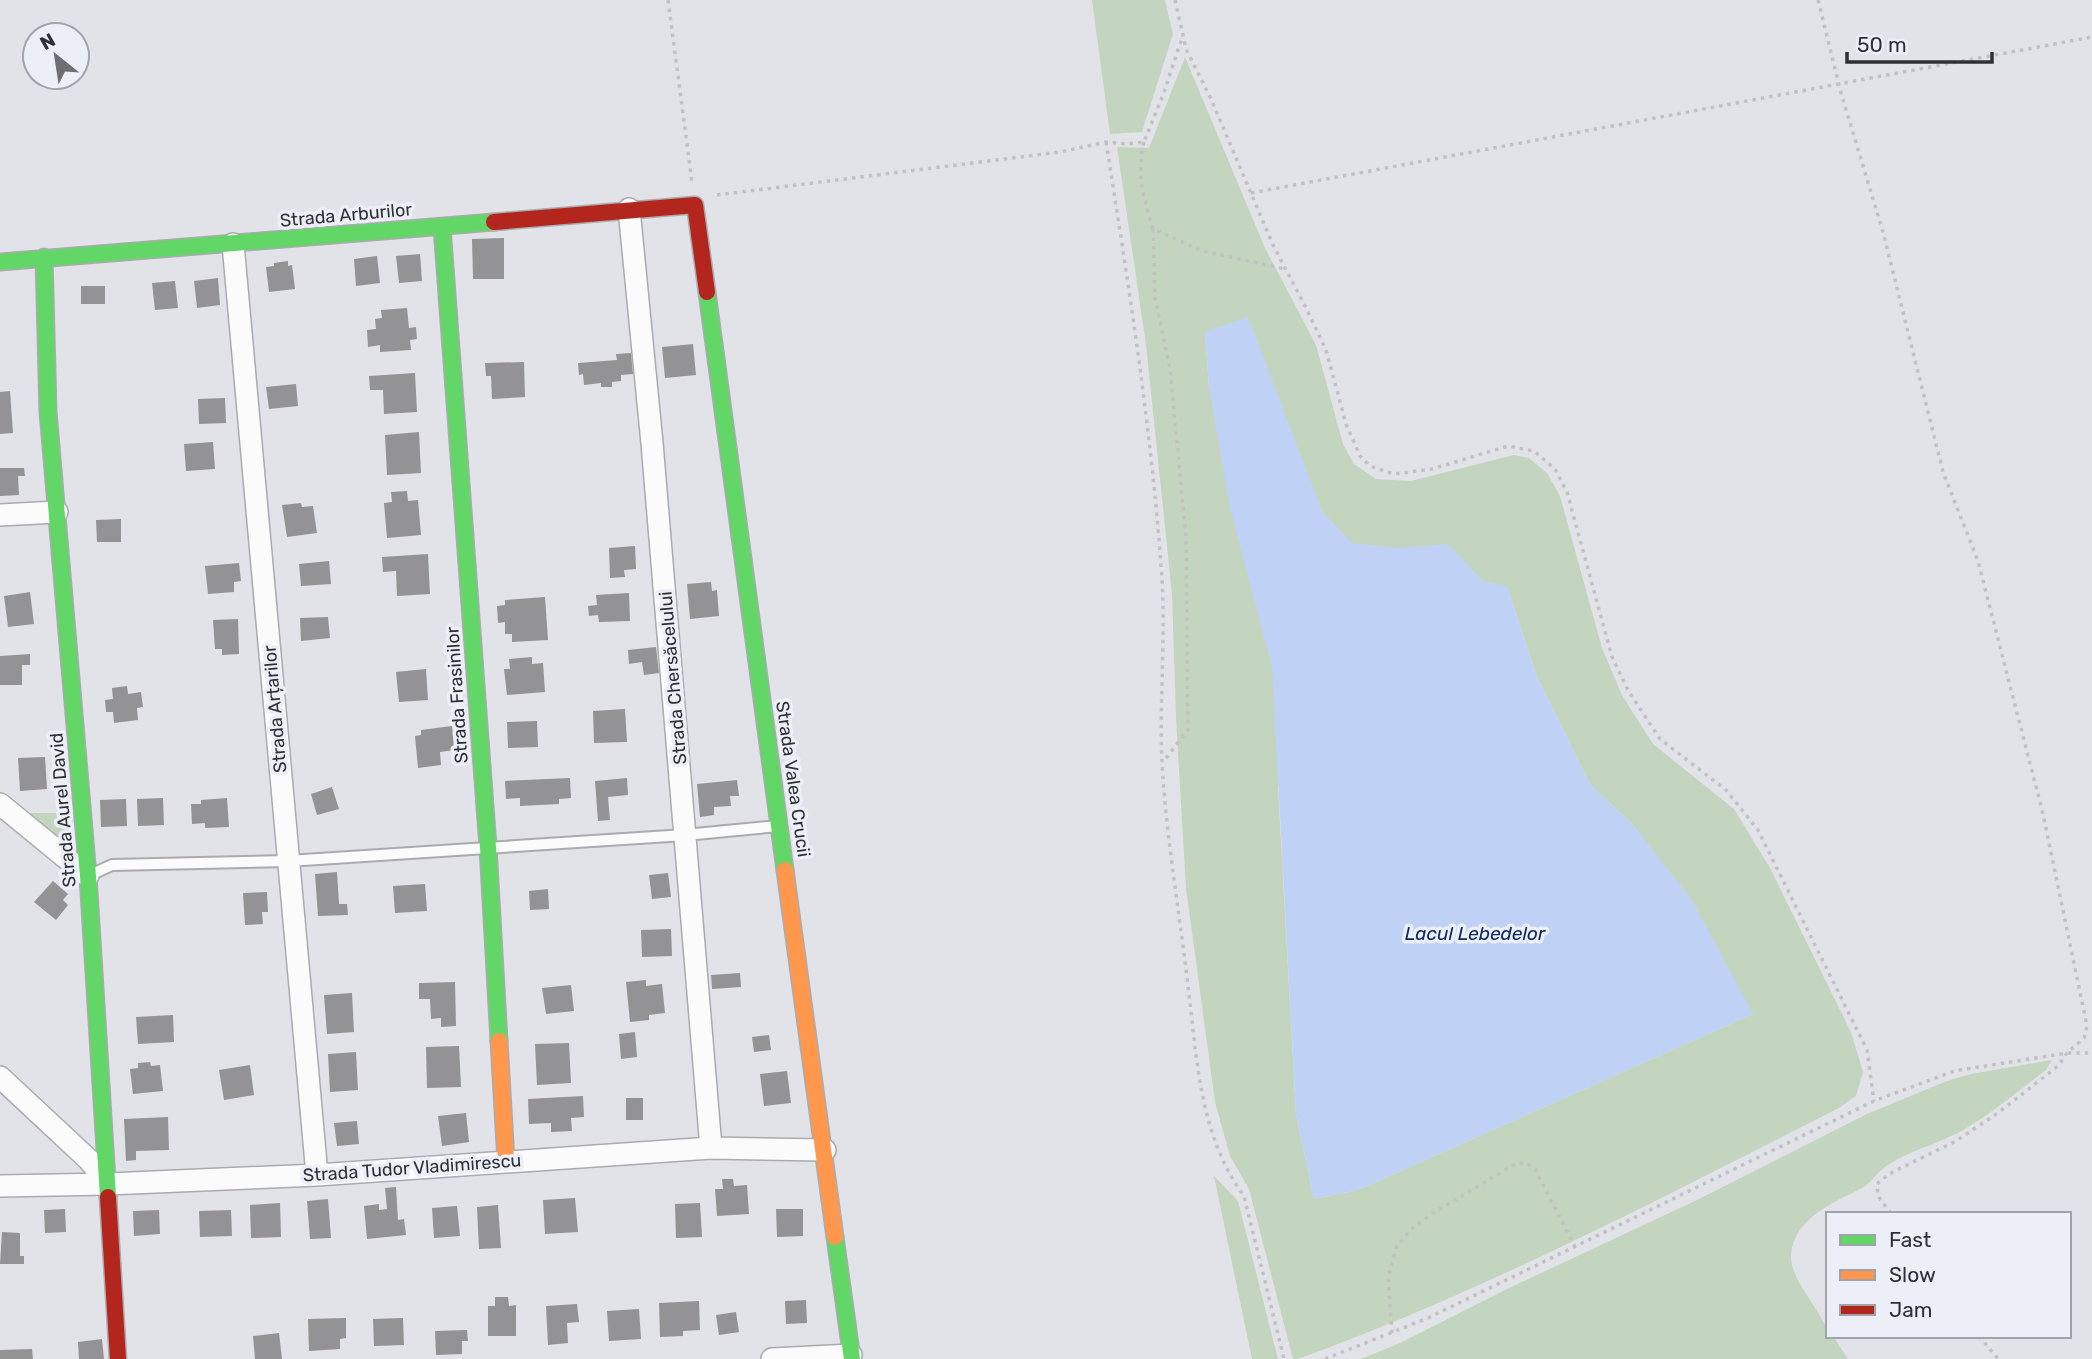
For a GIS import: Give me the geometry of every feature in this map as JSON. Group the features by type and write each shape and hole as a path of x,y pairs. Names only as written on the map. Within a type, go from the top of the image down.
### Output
{"street":[{"name":"Strada Arburilor","path":"0,262 443,227 701,201"},
{"name":"Strada Valea Crucii","path":"701,201 851,1357"},
{"name":"Strada Chersăcelului","path":"629,209 652,443 711,1149"},
{"name":"Strada Frasinilor","path":"443,227 488,847 506,1161"},
{"name":"Strada Arțarilor","path":"233,244 317,1175"},
{"name":"Strada Aurel David","path":"44,257 48,412 88,876 118,1359"},
{"path":"0,515 57,512"},
{"path":"0,803 88,876"},
{"path":"0,1077 89,1160 108,1184"},
{"name":"Strada Tudor Vladimirescu","path":"0,1186 317,1175 711,1149 825,1150"},
{"path":"772,1359 851,1357"}],"lane":[{"path":"88,876 112,865 288,861 685,835 780,826"}],"path":[{"path":"668,0 692,185"},
{"path":"1175,0 1186,49 1211,99 1272,245 1326,350 1346,424 1360,456 1370,466 1394,474 1432,469 1508,446 1534,451 1555,469 1567,492 1612,657 1629,692 1660,739 1726,790 1758,830 1867,1050 1874,1101"},
{"path":"1818,0 1839,85 1883,232 1943,472 1978,561 2043,814 2087,1026 2084,1038 2067,1053 2058,1066 1998,1113 1956,1141 1889,1174 1877,1184 1878,1196 1890,1212"},
{"path":"1163,763 1188,730 1186,536 1170,369 1155,298 1153,229 1144,202 1139,162 1183,35"},
{"path":"1251,193 2092,37"},
{"path":"701,201 1060,152 1106,142 1144,142"},
{"path":"1106,142 1136,335 1156,518 1162,581 1163,763 1200,1083 1212,1136 1228,1174 1244,1196 1284,1359"},
{"path":"1153,229 1203,251 1285,269"},
{"path":"1325,1359 1392,1333 1575,1247 1874,1101 1954,1070 2067,1053 2092,1053"},
{"path":"1392,1333 1388,1277 1397,1246 1411,1229 1433,1213 1517,1163 1526,1163 1535,1169 1575,1247"},
{"path":"1981,1338 1998,1359"}],"green space":[{"path":"1092,0 1165,0 1173,34 1142,132 1110,134"},
{"path":"1185,57 1265,248 1316,345 1343,444 1354,464 1376,479 1411,481 1514,455 1529,458 1547,473 1560,496 1602,648 1622,695 1653,744 1734,809 1770,868 1851,1032 1863,1072 1856,1096 1839,1108 1572,1242 1436,1304 1298,1359 1293,1359 1249,1189 1230,1156 1215,1102 1186,888 1172,594 1146,345 1117,147 1149,148","holes":["1248,318 1321,511 1209,387 1205,333","1507,586 1537,677 1590,784 1633,825 1753,1014 1358,1190 1314,1199 1296,1114 1278,786"]},
{"path":"26,813 70,813 75,853"},
{"path":"2052,1060 2046,1070 1988,1114 1958,1133 1894,1161 1865,1186 1817,1213 1799,1231 1794,1242 1791,1255 1796,1276 1822,1319 1826,1338 1834,1338 1848,1359 1361,1359 1400,1343 1507,1289 1697,1200 1867,1114 1971,1074"},
{"path":"1214,1176 1238,1201 1278,1359 1252,1359"}],"water":[{"name":"Lacul Lebedelor","path":"1248,317 1322,511 1352,543 1399,548 1448,544 1483,581 1507,586 1537,677 1590,784 1633,825 1692,900 1753,1014 1358,1190 1314,1199 1296,1114 1272,667 1230,507 1209,387 1205,332"}],"building":[{"path":"504,238 504,279 473,279 472,239"},
{"path":"420,254 422,281 399,283 396,256"},
{"path":"377,256 380,283 356,286 354,259"},
{"path":"288,261 288,266 292,265 295,289 269,292 266,267"},
{"path":"218,278 220,305 197,308 194,281"},
{"path":"175,281 178,308 155,310 152,283"},
{"path":"81,286 105,286 105,304 81,304"},
{"path":"407,308 409,328 416,327 417,339 410,340 411,350 380,352 380,345 368,347 367,330 376,329 375,319 382,318 381,310"},
{"path":"693,344 696,375 665,378 662,347"},
{"path":"631,353 633,374 621,375 621,381 612,382 612,387 601,387 601,383 584,385 583,374 579,375 578,363 617,360 616,354"},
{"path":"524,362 525,397 492,399 491,376 486,376 485,363"},
{"path":"415,373 417,412 384,414 383,390 370,390 369,376"},
{"path":"296,384 298,406 269,409 266,387"},
{"path":"10,391 13,433 0,434 0,392"},
{"path":"225,398 226,423 199,424 198,399"},
{"path":"419,432 421,473 387,475 385,435"},
{"path":"213,442 215,469 186,471 184,444"},
{"path":"0,468 24,468 25,476 18,476 19,495 0,496"},
{"path":"407,491 408,501 418,500 421,535 387,538 384,503 392,502 391,492"},
{"path":"301,503 302,507 313,506 317,533 287,537 282,505"},
{"path":"121,519 121,542 97,542 96,520"},
{"path":"635,546 636,569 624,570 625,577 610,578 609,548"},
{"path":"428,554 430,594 397,596 396,571 383,572 382,557"},
{"path":"329,561 331,584 301,586 299,564"},
{"path":"239,563 241,581 234,582 234,592 208,594 205,566"},
{"path":"711,582 712,591 717,590 719,616 690,619 687,584"},
{"path":"30,592 34,624 8,627 4,596"},
{"path":"629,593 630,621 599,622 598,615 589,616 588,606 597,605 596,595"},
{"path":"545,597 548,640 512,642 512,634 505,634 505,622 498,623 497,606 505,605 505,600"},
{"path":"328,617 330,638 301,641 300,618"},
{"path":"238,619 239,654 222,655 222,649 215,649 213,620"},
{"path":"656,647 659,673 644,675 642,662 629,664 628,650"},
{"path":"30,654 30,665 22,665 22,685 0,685 0,656"},
{"path":"532,657 532,664 543,663 545,692 507,695 504,669 510,669 509,659"},
{"path":"426,669 428,700 399,702 396,672"},
{"path":"127,686 128,694 141,692 143,707 137,708 138,720 114,723 113,712 106,712 105,700 113,699 112,688"},
{"path":"625,709 627,742 594,743 593,711"},
{"path":"537,721 538,747 508,748 507,722"},
{"path":"452,726 455,750 440,752 441,765 418,768 415,736 421,735 421,730"},
{"path":"45,757 47,789 20,791 18,758"},
{"path":"570,778 571,798 559,799 559,804 520,806 520,798 506,799 505,781"},
{"path":"627,778 628,795 608,797 610,820 598,821 595,781"},
{"path":"737,780 739,796 730,796 731,806 714,807 714,815 700,817 697,784"},
{"path":"332,787 339,809 317,815 311,794"},
{"path":"163,798 164,825 138,826 137,799"},
{"path":"227,798 229,827 205,828 205,823 192,824 191,804 201,804 201,800"},
{"path":"126,799 127,826 101,827 100,800"},
{"path":"337,872 339,904 347,904 348,915 318,916 315,874"},
{"path":"668,873 671,897 652,899 649,875"},
{"path":"53,881 68,894 63,900 68,905 56,920 34,902"},
{"path":"425,884 427,911 395,913 393,886"},
{"path":"548,889 549,909 530,910 529,891"},
{"path":"267,892 268,912 262,912 263,924 245,925 243,893"},
{"path":"671,929 672,956 642,957 641,930"},
{"path":"740,973 741,987 712,989 711,975"},
{"path":"646,980 646,986 662,984 665,1013 649,1015 649,1020 630,1022 626,982"},
{"path":"455,982 456,1026 441,1027 441,1018 431,1019 430,999 419,999 419,983"},
{"path":"571,985 574,1011 546,1014 542,988"},
{"path":"352,993 354,1032 327,1034 324,995"},
{"path":"173,1015 174,1042 138,1044 136,1017"},
{"path":"635,1032 637,1057 621,1059 619,1034"},
{"path":"769,1035 771,1050 754,1052 752,1037"},
{"path":"569,1043 571,1083 537,1085 535,1044"},
{"path":"459,1046 461,1087 427,1088 426,1047"},
{"path":"356,1052 358,1090 330,1092 328,1054"},
{"path":"150,1062 151,1066 160,1065 163,1091 133,1094 130,1069 138,1068 138,1063"},
{"path":"250,1065 254,1095 224,1100 219,1070"},
{"path":"787,1071 791,1103 764,1106 760,1074"},
{"path":"583,1096 584,1117 571,1118 572,1131 551,1132 551,1123 529,1124 528,1099"},
{"path":"626,1098 643,1098 643,1120 626,1120"},
{"path":"466,1113 469,1142 442,1146 438,1116"},
{"path":"168,1117 169,1150 136,1151 136,1160 126,1161 124,1119"},
{"path":"357,1121 359,1144 337,1146 334,1123"},
{"path":"722,1179 733,1179 734,1186 747,1185 749,1214 717,1216 715,1189 723,1189"},
{"path":"396,1187 398,1220 404,1219 406,1235 367,1239 364,1206 379,1204 379,1210 387,1209 385,1188"},
{"path":"575,1198 578,1232 545,1234 543,1200"},
{"path":"328,1199 331,1238 310,1239 307,1201"},
{"path":"280,1203 281,1237 251,1238 250,1205"},
{"path":"700,1203 702,1237 676,1238 675,1204"},
{"path":"498,1205 501,1248 479,1249 477,1207"},
{"path":"457,1206 460,1236 434,1238 432,1208"},
{"path":"65,1209 66,1232 45,1233 44,1210"},
{"path":"776,1209 803,1209 803,1236 777,1237"},
{"path":"159,1210 160,1234 134,1236 133,1211"},
{"path":"231,1210 232,1236 200,1237 199,1211"},
{"path":"2,1232 20,1233 20,1256 24,1256 24,1264 0,1264"},
{"path":"495,1297 508,1297 509,1306 516,1305 516,1336 488,1336 488,1306 495,1306"},
{"path":"806,1300 807,1323 786,1324 785,1301"},
{"path":"699,1301 700,1330 683,1331 683,1336 660,1337 659,1303"},
{"path":"577,1304 579,1322 567,1323 568,1343 548,1345 546,1306"},
{"path":"639,1309 641,1339 609,1341 607,1311"},
{"path":"736,1312 739,1332 719,1335 716,1315"},
{"path":"346,1318 346,1338 340,1339 340,1349 309,1351 308,1319"},
{"path":"403,1318 404,1345 374,1346 373,1319"},
{"path":"467,1330 468,1341 462,1341 462,1354 436,1355 435,1331"},
{"path":"279,1333 282,1359 255,1359 253,1336"},
{"path":"102,1339 104,1359 79,1359 78,1342"},
{"path":"32,1349 33,1359 0,1359 0,1350"}],"traffic: fast":[{"path":"0,262 494,222"},
{"path":"442,227 488,847 499,1041"},
{"path":"44,257 48,412 88,876 108,1197"},
{"path":"707,292 785,870"},
{"path":"835,1237 852,1359"}],"traffic: slow":[{"path":"785,870 835,1237"},
{"path":"499,1041 506,1161"}],"traffic: jam":[{"path":"494,222 695,205 707,292"},
{"path":"108,1197 118,1359"}]}
